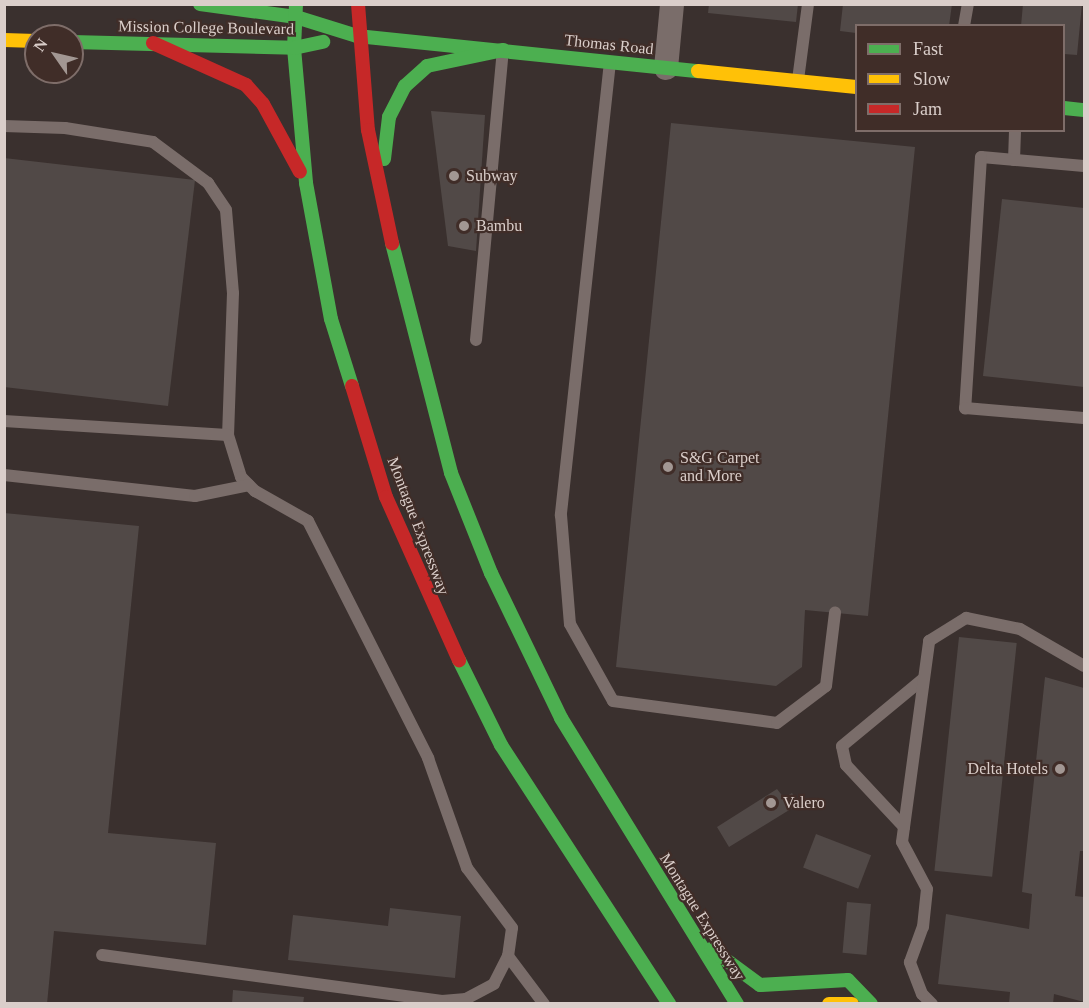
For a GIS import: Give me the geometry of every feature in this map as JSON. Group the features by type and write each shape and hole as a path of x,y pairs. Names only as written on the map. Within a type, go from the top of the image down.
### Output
{"main road":[{"name":"Mission College Boulevard","path":"200,4 296,11 357,36"},
{"name":"Montague Expressway","path":"358,4 357,36 368,130 411,333 451,473 491,573 561,718 689,931 737,1004"},
{"name":"Montague Expressway","path":"296,11 294,48 306,183 331,319 386,497 424,592 501,745 648,975 669,1004"},
{"name":"Mission College Boulevard","path":"84,42 294,48 357,36"},
{"name":"Thomas Road","path":"357,36 855,87"},
{"path":"4,40 24,41"},
{"path":"153,43 246,85 263,104 306,183"},
{"path":"381,184 389,117 405,86 428,66 503,50"},
{"path":"1065,108 1084,110"},
{"path":"689,931 760,985 849,980 871,1004"},
{"path":"648,975 654,1004"},
{"path":"829,1004 852,1004"}],"street":[{"path":"666,68 672,4"}],"lane":[{"path":"798,81 808,4"},
{"path":"476,340 503,50"},
{"path":"610,61 561,515 570,624 613,701 777,723 826,686 835,613"},
{"path":"4,126 65,128 153,142 208,183 226,210 232,281 228,435 249,485 308,521 428,758 467,868 512,928 508,956 494,984 466,999 442,1001 102,955"},
{"path":"1014,160 1015,132"},
{"path":"1084,166 981,157 964,408 1084,418"},
{"path":"4,421 228,435"},
{"path":"4,475 195,496 249,485"},
{"path":"932,1004 922,994 910,962 923,927 927,889 918,866 904,851 904,827 929,641 966,618 1020,629 1084,666"},
{"path":"904,827 846,765 842,746 923,679"},
{"path":"508,956 544,1004"}],"building":[{"path":"709,4 798,4 796,22 708,13"},
{"path":"843,4 952,4 949,24 855,24 855,33 840,31"},
{"path":"1023,4 1082,4 1077,55 1065,54 1065,24 1021,24"},
{"path":"431,111 485,115 476,251 448,246"},
{"path":"671,123 915,147 868,616 805,610 802,667 776,686 616,667"},
{"path":"4,158 195,180 168,406 4,387"},
{"path":"1002,199 1084,208 1084,387 983,376"},
{"path":"4,513 139,526 108,833 216,843 206,945 54,931 47,1004 4,1004"},
{"path":"959,637 1017,643 992,877 934,871"},
{"name":"Delta Hotels","path":"1045,677 1084,688 1084,851 1080,851 1075,896 1084,897 1084,1002 1054,994 1053,1004 1009,1004 1010,992 938,984 946,914 1029,929 1032,894 1022,892"},
{"path":"777,789 784,798 792,793 799,804 729,847 717,827"},
{"path":"816,834 871,855 858,889 803,868"},
{"path":"847,902 871,904 866,955 843,953"},
{"path":"390,908 461,916 455,978 288,960 293,915 388,926"},
{"path":"233,990 304,997 303,1004 232,1004"}],"traffic: fast":[{"path":"200,4 296,17 357,36 698,71"},
{"path":"296,4 294,48 306,183 331,319 352,386"},
{"path":"84,42 294,48 323,42"},
{"path":"384,159 389,117 405,86 427,66 503,50"},
{"path":"1065,108 1084,110"},
{"path":"392,243 451,473 491,573 561,718 737,1004"},
{"path":"459,660 501,745 669,1004"},
{"path":"711,949 760,985 848,980 871,1004"}],"traffic: slow":[{"path":"4,40 24,41"},
{"path":"698,71 855,87"},
{"path":"829,1004 852,1004"}],"traffic: jam":[{"path":"358,4 368,130 392,243"},
{"path":"153,43 246,85 263,104 300,172"},
{"path":"352,386 386,497 459,660"}],"place":[{"name":"Subway","path":"454,176"},
{"name":"Bambu","path":"464,226"},
{"name":"S&G Carpet and More","path":"668,467"},
{"name":"Delta Hotels","path":"1060,769"},
{"name":"Valero","path":"771,803"}]}
